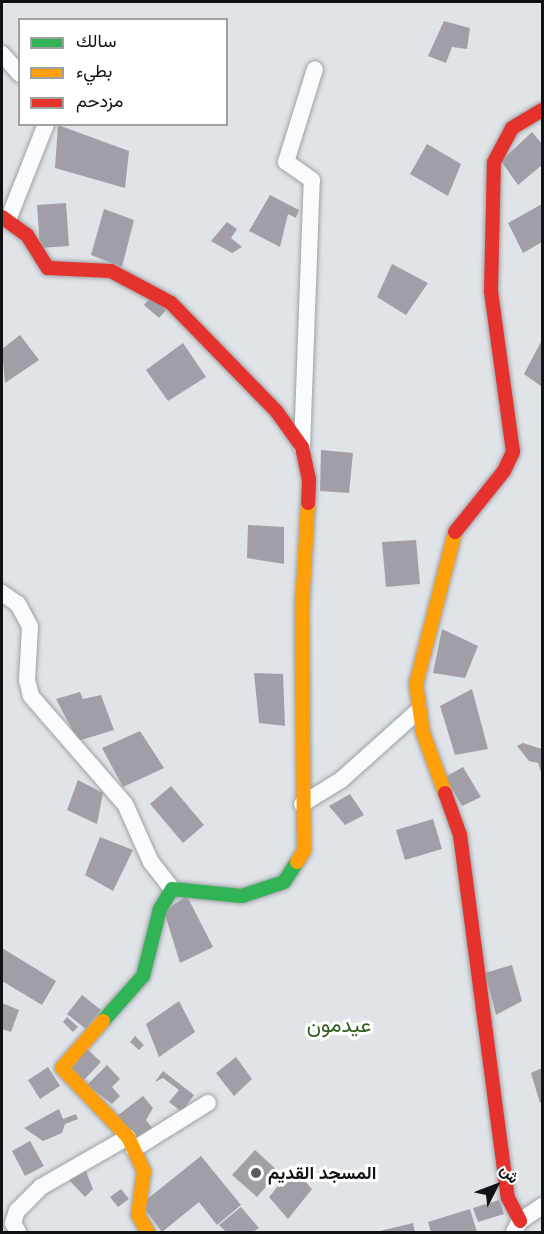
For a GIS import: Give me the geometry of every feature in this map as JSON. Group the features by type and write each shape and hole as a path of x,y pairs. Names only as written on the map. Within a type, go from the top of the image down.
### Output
{"street":[{"path":"2,54 18,72"},
{"path":"2,593 18,604 30,627 31,696 125,804 151,862 172,889 242,896 284,882 304,851 302,607 309,479 302,447 312,180 286,162 315,69"},
{"path":"543,110 507,133 494,162 491,291 513,452 504,471 458,525 449,546 418,671 418,711 460,835 508,1198 517,1227 543,1206"},
{"path":"45,126 5,218 27,235 48,268 111,271 171,303 248,379 302,447"},
{"path":"302,804 341,780 418,711"},
{"path":"148,1233 138,1215 144,1171 131,1143 62,1068 143,976 160,909 172,889"},
{"path":"18,1233 13,1223 17,1210 41,1188 208,1103"}],"building":[{"path":"444,21 470,28 467,49 452,47 446,63 428,56"},
{"path":"58,126 129,151 125,188 55,168"},
{"path":"532,132 542,144 542,165 518,185 501,161"},
{"path":"427,144 461,164 448,196 410,174"},
{"path":"270,195 299,210 296,218 288,214 280,247 249,231"},
{"path":"66,203 69,246 40,248 37,205"},
{"path":"542,204 542,242 523,253 508,223"},
{"path":"104,209 134,220 122,267 91,255"},
{"path":"227,222 237,229 231,238 242,247 232,253 211,241"},
{"path":"392,264 428,283 406,315 377,297"},
{"path":"151,297 166,310 159,318 144,305"},
{"path":"20,335 39,360 5,383 2,349"},
{"path":"542,340 542,387 524,374"},
{"path":"183,343 206,377 168,401 146,370"},
{"path":"321,450 353,453 349,493 320,491"},
{"path":"248,525 284,527 284,564 247,558"},
{"path":"416,540 420,584 386,587 382,542"},
{"path":"442,629 478,646 465,678 433,673"},
{"path":"254,673 283,674 285,726 259,723"},
{"path":"472,689 488,749 455,755 440,706"},
{"path":"80,692 83,699 101,695 114,730 78,741 56,699"},
{"path":"140,731 164,768 123,787 102,748"},
{"path":"523,743 542,749 542,774 538,763 529,761 517,746"},
{"path":"463,767 481,797 462,806 445,777"},
{"path":"78,780 103,793 97,824 67,810"},
{"path":"171,786 204,825 183,843 150,804"},
{"path":"350,794 364,815 345,825 329,806"},
{"path":"433,819 442,849 405,860 396,830"},
{"path":"100,837 133,850 113,891 85,875"},
{"path":"187,896 213,947 180,963 164,911"},
{"path":"2,948 56,981 42,1005 2,981"},
{"path":"512,965 522,1001 496,1015 485,973"},
{"path":"82,995 101,1010 86,1029 67,1014"},
{"path":"179,1001 195,1032 159,1057 146,1024"},
{"path":"2,1003 19,1010 11,1032 2,1029"},
{"path":"67,1017 78,1027 73,1032 63,1022"},
{"path":"135,1036 144,1045 139,1050 130,1042"},
{"path":"84,1046 101,1062 81,1083 65,1067"},
{"path":"236,1057 252,1079 234,1096 216,1073"},
{"path":"107,1065 120,1079 112,1087 120,1096 112,1104 87,1085"},
{"path":"48,1067 60,1086 40,1099 28,1080"},
{"path":"542,1068 542,1102 540,1103 531,1073"},
{"path":"163,1071 194,1095 182,1112 169,1102 179,1090 163,1078 155,1082"},
{"path":"143,1096 153,1108 146,1120 153,1129 138,1141 117,1116"},
{"path":"59,1109 63,1119 76,1114 78,1119 65,1124 62,1133 43,1141 24,1128"},
{"path":"30,1141 44,1166 25,1176 12,1151"},
{"name":"المسجد القديم","path":"255,1150 279,1172 257,1197 232,1175"},
{"path":"201,1156 241,1205 217,1225 199,1202 162,1232 141,1204"},
{"path":"83,1164 93,1189 85,1197 67,1178"},
{"path":"293,1168 312,1189 288,1219 269,1197"},
{"path":"121,1189 129,1199 118,1207 110,1197"},
{"path":"499,1200 504,1214 478,1222 473,1208"},
{"path":"241,1207 259,1228 253,1232 226,1232 219,1225"},
{"path":"470,1209 477,1232 431,1232 428,1222"},
{"path":"413,1223 415,1232 376,1232"}],"traffic: fast":[{"path":"103,1021 143,976 160,909 172,889 242,896 284,882 297,862"}],"traffic: slow":[{"path":"297,862 304,851 302,607 308,503"},
{"path":"445,793 423,733 416,684 455,532"},
{"path":"103,1021 62,1068 128,1137 144,1171 138,1215 148,1232"}],"traffic: jam":[{"path":"455,532 504,471 513,452 491,291 494,162 512,128 542,110"},
{"path":"2,217 27,235 48,268 111,271 171,303 277,412 302,447 309,479 308,503"},
{"path":"445,793 460,835 508,1198 520,1221"}],"place":[{"name":"المسجد القديم","path":"256,1173"}],"district":[{"name":"عيدمون","path":"339,1025"}]}
